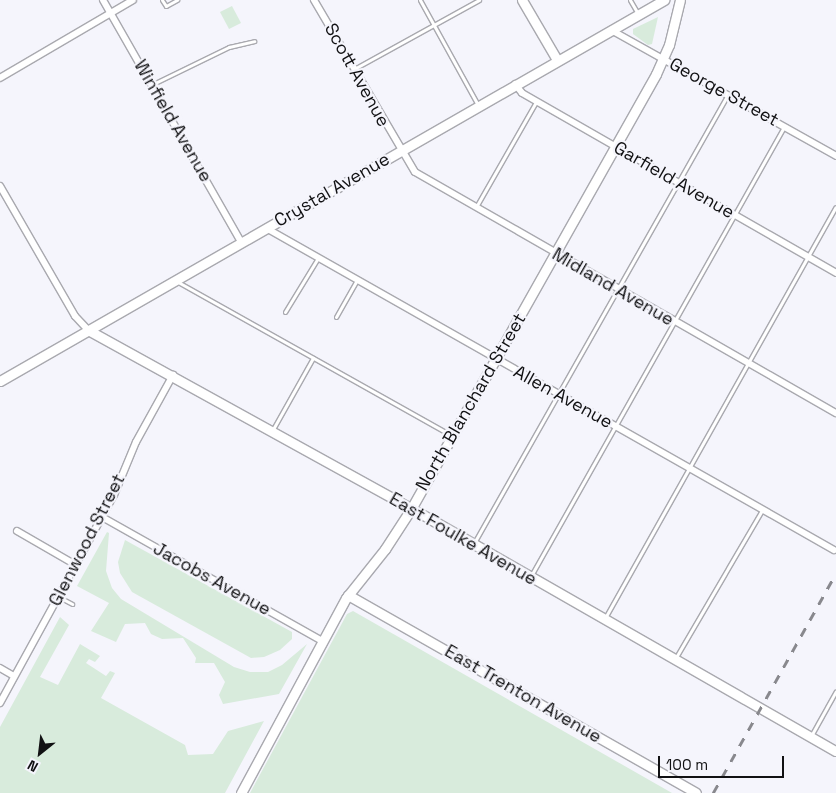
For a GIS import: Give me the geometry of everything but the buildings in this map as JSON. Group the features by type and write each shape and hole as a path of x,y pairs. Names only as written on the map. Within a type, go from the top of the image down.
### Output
{"street":[{"name":"Winfield Avenue","path":"103,0 153,84 241,242"},
{"path":"0,78 133,0"},
{"name":"Scott Avenue","path":"315,0 400,151"},
{"path":"522,0 557,60"},
{"name":"Crystal Avenue","path":"0,381 664,0"},
{"name":"North Blanchard Street","path":"241,793 348,595 385,549 411,508 616,147 663,58 680,0"},
{"name":"George Street","path":"611,30 836,156"},
{"name":"Garfield Avenue","path":"515,84 522,93 537,102 836,273"},
{"name":"Midland Avenue","path":"400,151 415,172 555,254 836,413"},
{"path":"0,186 75,316 88,330"},
{"name":"Allen Avenue","path":"266,228 834,550"},
{"name":"East Foulke Avenue","path":"88,330 173,375 411,508 836,751"},
{"name":"Glenwood Street","path":"0,703 102,517 136,442 173,375"},
{"name":"Jacobs Avenue","path":"102,517 322,641"},
{"path":"17,530 76,565"},
{"name":"East Trenton Avenue","path":"348,595 696,793"},
{"path":"0,668 14,676"}],"lane":[{"path":"162,0 166,6 177,0"},
{"path":"420,0 478,105"},
{"path":"353,70 478,0"},
{"path":"630,0 638,15"},
{"path":"153,84 228,47 254,41"},
{"path":"474,544 680,183 728,94"},
{"path":"475,208 537,102"},
{"path":"531,576 737,216 785,127"},
{"path":"604,619 836,208"},
{"path":"285,312 318,257"},
{"path":"336,317 357,279"},
{"path":"175,280 452,436"},
{"path":"272,431 314,358"},
{"path":"675,659 762,510"},
{"path":"59,596 72,604"},
{"path":"810,737 836,691"}],"green space":[{"path":"232,6 241,23 229,29 220,12"},
{"path":"658,17 652,44 648,45 633,34 633,29"},
{"path":"107,532 109,533 106,571 112,588 121,599 234,667 250,672 268,672 282,665 307,644 279,694 223,704 219,695 225,682 214,663 195,663 196,658 183,638 162,639 151,634 145,623 125,624 116,642 91,631 109,603 77,586"},
{"path":"125,540 292,632 292,639 280,650 264,657 251,658 132,592 120,573 118,562"},
{"path":"353,611 672,793 250,793 347,614"},
{"path":"60,617 69,625 40,677 58,685 80,644 100,656 95,662 89,659 86,663 106,676 110,671 115,673 101,698 185,745 188,755 213,754 228,731 264,721 225,793 0,793 0,727"}],"railway":[{"path":"713,793 836,573"}]}
